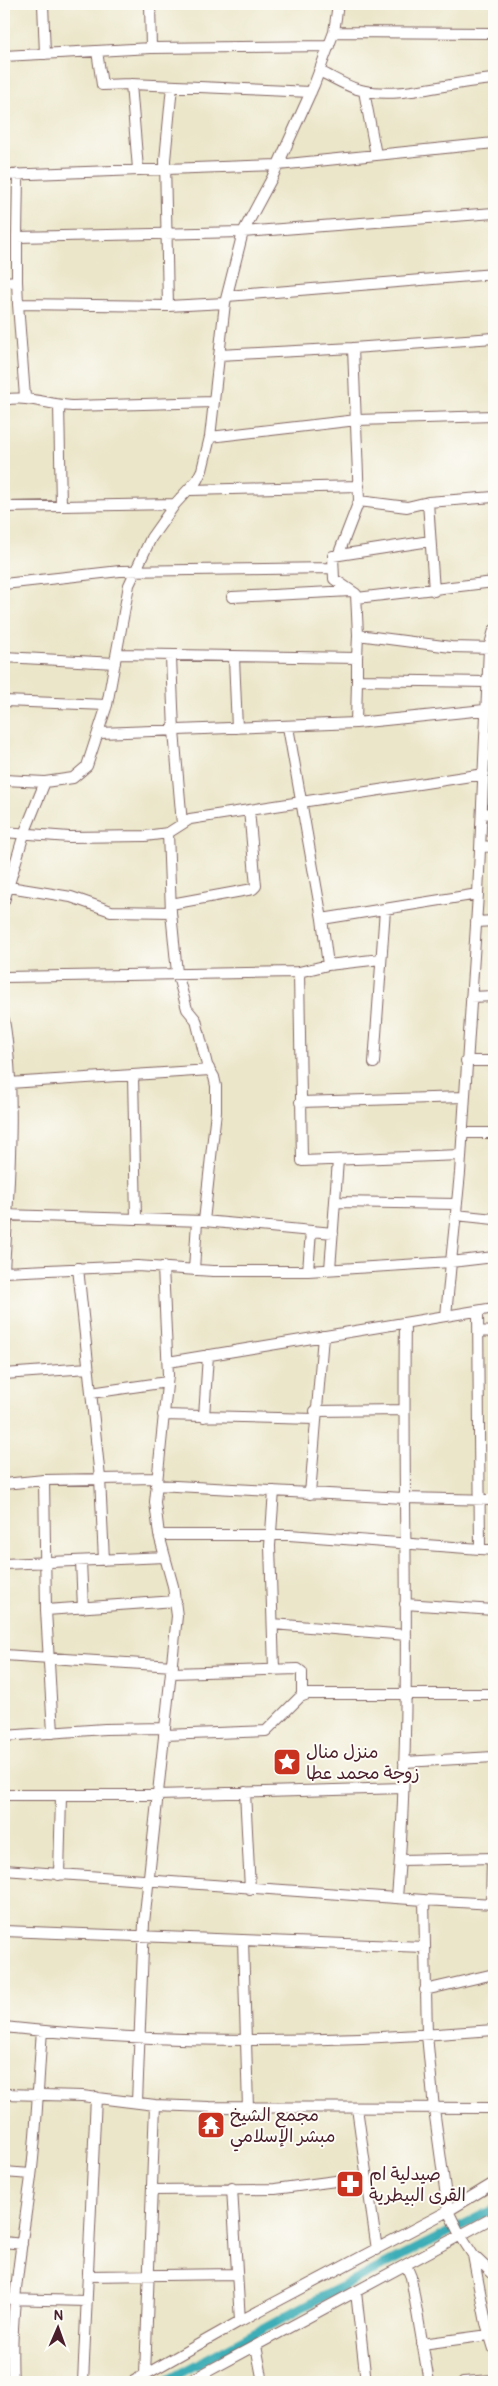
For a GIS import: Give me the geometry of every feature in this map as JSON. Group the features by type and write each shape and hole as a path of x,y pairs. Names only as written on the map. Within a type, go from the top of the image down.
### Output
{"street":[{"path":"43,4 45,54"},
{"path":"150,4 151,48"},
{"path":"4,780 45,782 65,780 81,772 87,766 100,733 107,705 124,603 135,570 151,538 175,504 190,490 202,470 210,437 226,299 243,232 278,165 320,71 334,32 338,4"},
{"path":"334,32 494,33"},
{"path":"4,56 151,48 329,46"},
{"path":"97,51 102,85 131,84 311,92"},
{"path":"320,71 364,90 383,92 494,79"},
{"path":"131,84 138,169"},
{"path":"168,306 168,234 165,168 172,86"},
{"path":"364,90 376,155"},
{"path":"4,175 278,165 494,144"},
{"path":"18,174 17,281 25,398"},
{"path":"17,237 243,232 494,212"},
{"path":"18,304 168,306 494,274"},
{"path":"4,282 17,281"},
{"path":"219,355 494,338"},
{"path":"339,553 360,501 353,348"},
{"path":"4,400 25,398 58,405 214,402"},
{"path":"58,405 61,506"},
{"path":"210,437 357,420 494,416"},
{"path":"190,490 359,486"},
{"path":"360,501 406,507 428,502 494,497"},
{"path":"428,502 434,591"},
{"path":"4,507 175,504"},
{"path":"355,595 335,582 332,557 339,553 430,541"},
{"path":"4,584 135,570 232,571 332,568"},
{"path":"232,597 355,595 434,591 494,582"},
{"path":"355,595 358,635 356,723"},
{"path":"446,1316 461,1154 484,774 489,743 490,709 486,682 494,630"},
{"path":"358,635 451,647 492,648"},
{"path":"4,657 357,658"},
{"path":"171,657 174,731 182,824"},
{"path":"234,658 237,728"},
{"path":"357,680 486,682"},
{"path":"4,701 107,705"},
{"path":"100,733 356,723 490,709"},
{"path":"288,727 322,919 328,965"},
{"path":"4,832 84,838 145,836 168,833 190,819 484,774"},
{"path":"45,782 24,834 6,893 71,897 111,911 171,908 253,889 256,886 249,810"},
{"path":"483,814 494,813"},
{"path":"168,833 171,908 177,973 187,1009 196,1020 206,1065 216,1086 216,1111 194,1270"},
{"path":"481,846 494,847"},
{"path":"322,919 478,894"},
{"path":"374,1063 385,909"},
{"path":"476,922 494,921"},
{"path":"4,977 177,973 283,974 328,965 381,960"},
{"path":"299,972 302,1161 461,1154"},
{"path":"471,997 494,996"},
{"path":"4,1020 9,1084 4,1271 163,1267 194,1270 308,1271 451,1262 494,1257"},
{"path":"466,1060 494,1061"},
{"path":"9,1084 210,1070"},
{"path":"133,1076 136,1218"},
{"path":"300,1102 464,1097"},
{"path":"462,1133 494,1133"},
{"path":"330,1269 338,1160"},
{"path":"335,1202 457,1204"},
{"path":"5,1215 201,1221 333,1233"},
{"path":"456,1215 494,1219"},
{"path":"308,1271 311,1231"},
{"path":"137,2102 144,1935 164,1732 173,1670 177,1616 176,1601 160,1535 155,1502 168,1362 163,1267"},
{"path":"78,1268 100,1478 104,1560"},
{"path":"168,1362 494,1308"},
{"path":"478,1311 478,1499 480,1549"},
{"path":"398,1898 401,1860 406,1694 405,1323"},
{"path":"478,1331 494,1332"},
{"path":"310,1494 323,1336"},
{"path":"204,1417 208,1355"},
{"path":"4,1374 88,1368"},
{"path":"91,1393 167,1382"},
{"path":"163,1415 204,1417 315,1415 404,1410"},
{"path":"4,1484 100,1478 156,1481 274,1492 494,1500"},
{"path":"44,1480 46,1610 53,1732"},
{"path":"274,1492 270,1535 274,1669"},
{"path":"160,1535 270,1535 494,1550"},
{"path":"4,1564 165,1557"},
{"path":"81,1561 83,1608"},
{"path":"46,1610 176,1601"},
{"path":"405,1604 494,1610"},
{"path":"273,1624 406,1635"},
{"path":"4,1655 48,1657 173,1670 300,1670 302,1696"},
{"path":"4,1736 115,1728 164,1732 266,1731 302,1696 494,1694"},
{"path":"404,1762 494,1757"},
{"path":"4,1795 158,1795 403,1788"},
{"path":"245,1792 250,1889"},
{"path":"59,1875 62,1796"},
{"path":"4,1870 250,1889 492,1904 493,1858 401,1860"},
{"path":"424,1900 427,2036 434,2109 449,2214 473,2255 494,2276"},
{"path":"4,1931 424,1947"},
{"path":"243,1940 248,2108"},
{"path":"425,1990 494,1974"},
{"path":"4,2027 140,2039 247,2041 348,2040 494,2030"},
{"path":"12,2382 8,2359 32,2174 42,2031"},
{"path":"4,2094 96,2097 155,2105 248,2108 494,2108"},
{"path":"83,2382 96,2097"},
{"path":"145,2375 155,2105"},
{"path":"357,2108 377,2250"},
{"path":"4,2172 32,2174"},
{"path":"152,2190 275,2189 366,2177"},
{"path":"132,2382 240,2321 449,2214 494,2183"},
{"path":"232,2188 240,2321"},
{"path":"188,2382 494,2217"},
{"path":"4,2242 22,2244"},
{"path":"473,2255 489,2335 494,2349"},
{"path":"406,2265 411,2277 429,2382"},
{"path":"88,2276 237,2274"},
{"path":"356,2292 366,2382"},
{"path":"4,2299 87,2300"},
{"path":"422,2344 489,2335"},
{"path":"256,2346 262,2382"},
{"path":"463,2382 494,2380"}],"waterway":[{"path":"164,2382 312,2302 494,2209"}],"place":[{"name":"منزل منال زوجة محمد عطا","path":"287,1762"},
{"name":"مجمع الشيخ مبشر الإسلامي","path":"211,2125"},
{"name":"صيدلية ام القرى البيطرية","path":"350,2184"}]}
